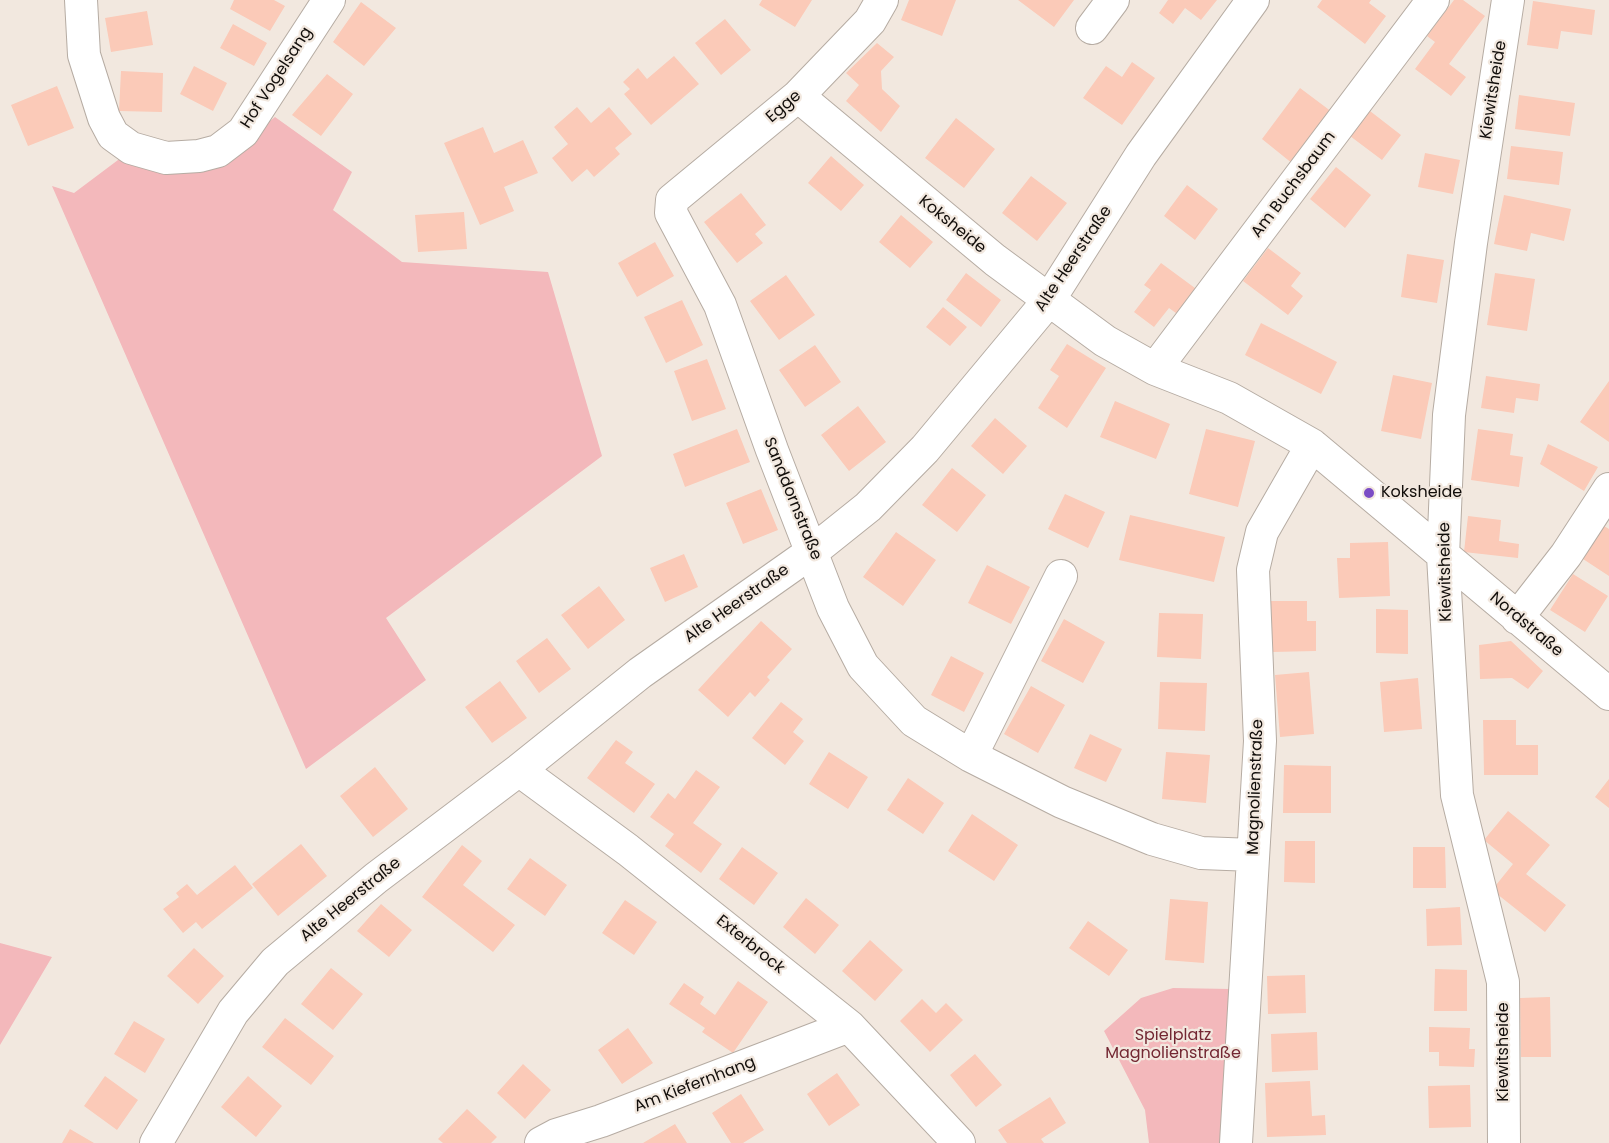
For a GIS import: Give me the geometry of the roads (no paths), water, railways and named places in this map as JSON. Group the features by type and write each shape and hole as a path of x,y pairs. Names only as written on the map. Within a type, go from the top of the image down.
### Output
{"street":[{"name":"Hof Vogelsang","path":"81,0 84,55 108,127 113,135 131,148 166,158 199,156 218,151 243,132 329,0"},
{"name":"Egge","path":"672,200 798,96 870,21 882,0"},
{"path":"1092,28 1113,0"},
{"name":"Am Buchsbaum","path":"1155,369 1433,0"},
{"name":"Kiewitsheide","path":"1504,1143 1503,982 1457,795 1443,556 1449,415 1470,243 1508,0"},
{"name":"Alte Heerstraße","path":"156,1143 233,1012 275,962 376,878 519,770 692,634 813,551 868,507 925,449 1049,300 1141,155 1250,1"},
{"name":"Koksheide","path":"798,96 958,230 1105,341 1155,369 1229,398 1312,445 1443,556"},
{"name":"Sanddornstraße","path":"672,200 671,213 720,305 772,450 813,551 833,608 863,666 914,721 971,756 1062,802 1152,839 1201,853 1253,855"},
{"name":"Magnolienstraße","path":"1236,1143 1260,741 1253,570 1262,532 1312,445"},
{"path":"1517,618 1566,555 1609,489"},
{"name":"Nordstraße","path":"1443,556 1609,694"},
{"path":"971,756 1061,576"},
{"name":"Exterbrock","path":"519,770 698,904 849,1026 959,1143"},
{"name":"Am Kiefernhang","path":"541,1143 556,1135 601,1121 849,1026"}],"place":[{"name":"Koksheide","path":"1369,493"}],"park label":[{"name":"Spielplatz Magnolienstraße","path":"1173,1045"}]}
